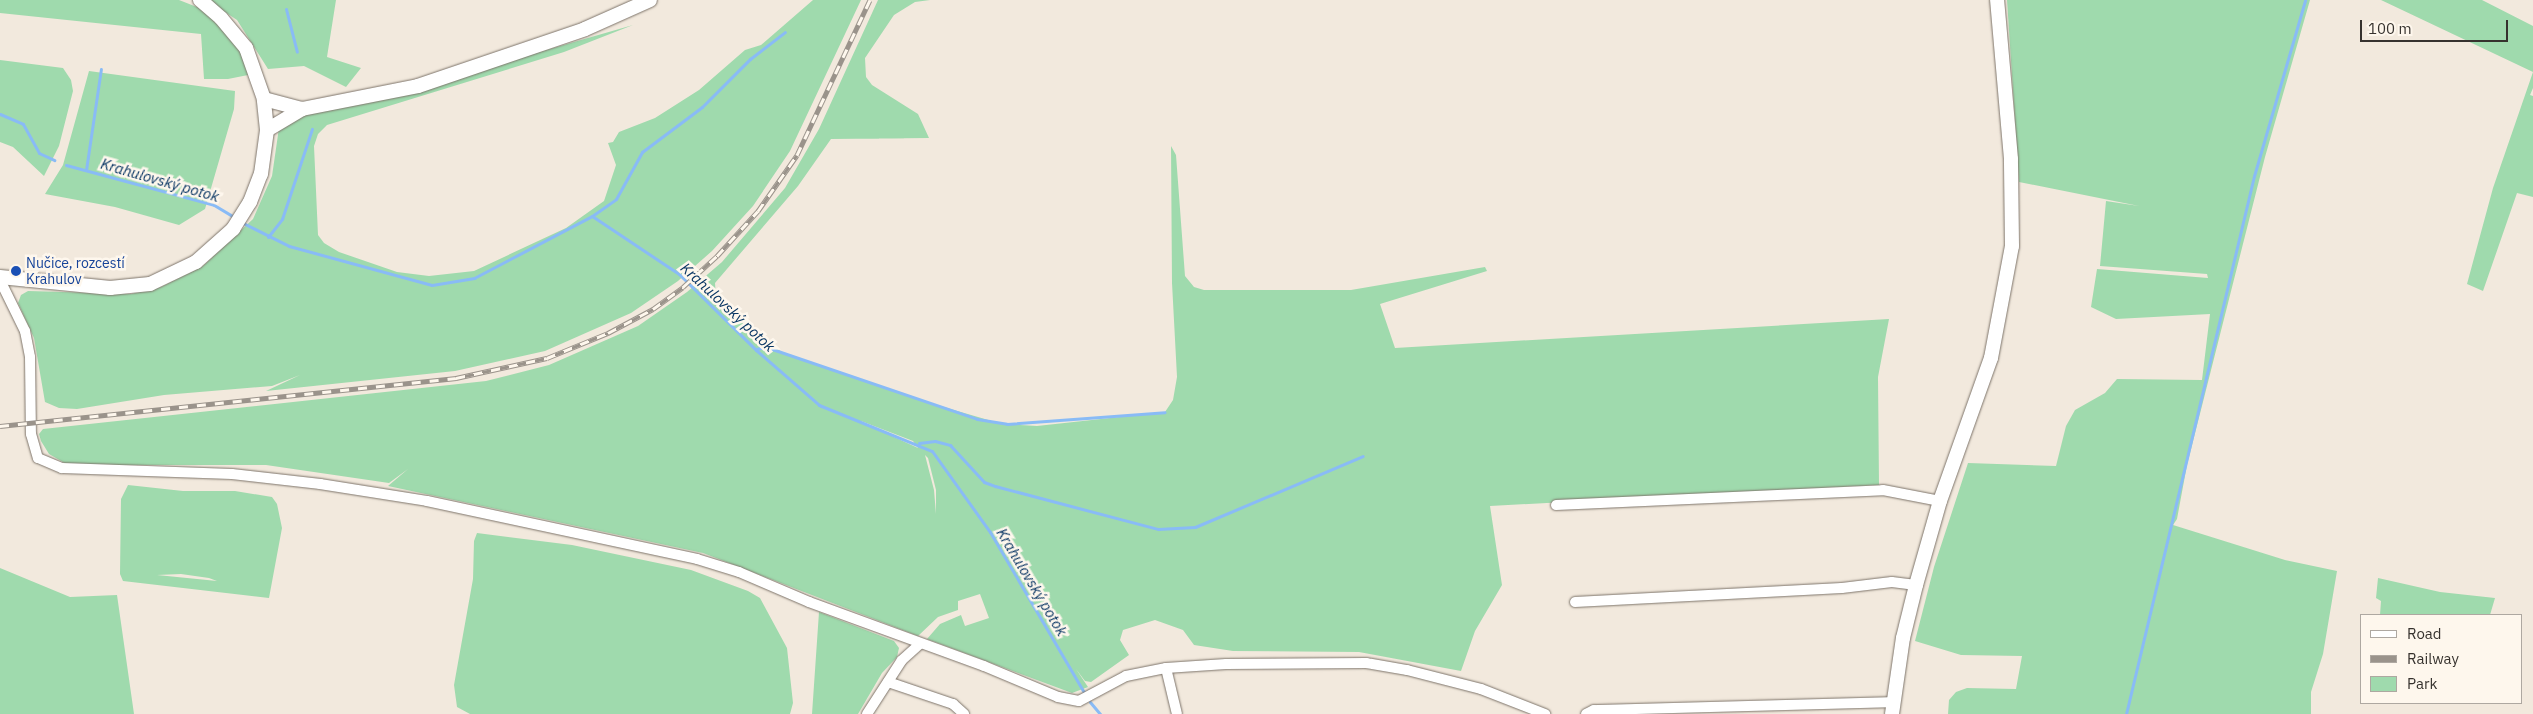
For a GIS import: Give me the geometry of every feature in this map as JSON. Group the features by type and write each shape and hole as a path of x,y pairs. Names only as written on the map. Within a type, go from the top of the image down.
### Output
{"street":[{"path":"0,278 110,288 150,284 196,262 233,228 244,214 261,174 267,130 264,99 254,65 236,34 200,0"},
{"path":"267,130 302,109 418,86 585,29 650,0"},
{"path":"1586,714 1594,710 1893,708 1903,638 1916,585 1940,501 1991,358 2012,246 2011,159 1997,0"},
{"path":"264,99 302,109"},
{"path":"0,278 25,331 30,356 31,434 38,458 62,468 275,478 427,501 697,559 739,572 920,644 984,666 1058,697 1079,701 1126,676 1166,668 1226,664 1366,663 1407,670 1480,689 1545,714"},
{"path":"1556,505 1883,490 1940,501"},
{"path":"1575,602 1842,588 1892,582 1916,585"},
{"path":"867,714 902,660 920,644"},
{"path":"1166,668 1177,714"},
{"path":"888,682 953,704 964,714"}],"green space":[{"path":"0,0 179,0 202,9 238,42 253,74 228,79 204,79 201,34 0,13"},
{"path":"207,0 336,0 327,57 361,68 346,87 304,66 268,69 237,20"},
{"path":"813,0 861,0 790,151 753,206 712,251 678,281 631,313 545,351 455,371 266,391 300,375 272,386 164,395 77,409 59,408 45,402 34,338 18,303 21,295 28,291 131,294 161,287 203,266 253,219 272,176 280,121 463,74 633,25 564,52 327,125 318,134 314,146 318,235 324,243 339,252 397,272 429,276 474,271 566,228 604,201 616,165 608,143 613,142 619,132 655,118 699,90 745,50 761,45"},
{"path":"878,0 930,0 915,2 894,15 865,58 866,77 872,85 918,114 929,138 831,139 798,186 715,283 716,297 760,340 786,354 930,403 1002,424 1037,426 1165,412 1173,400 1177,377 1172,283 1171,146 1176,155 1185,276 1194,287 1204,290 1351,290 1485,267 1487,271 1380,304 1395,348 1889,319 1878,377 1879,485 1490,506 1502,585 1475,631 1461,671 1359,652 1233,651 1194,645 1183,630 1155,620 1123,630 1120,640 1129,655 1091,682 1085,681 1076,669 1088,687 1072,693 927,639 940,624 961,615 965,626 989,618 980,594 958,601 958,610 938,617 918,636 703,553 388,486 408,469 389,483 266,465 68,465 49,454 41,441 39,434 43,429 486,381 549,365 638,326 687,292 722,262 785,188 819,129","holes":["861,422 913,441 918,448","925,455 928,458 936,490 936,514 934,490"]},
{"path":"2007,0 2310,0 2265,157 2187,465 2177,519 2173,525 2285,560 2337,571 2323,654 2311,692 2311,714 1948,714 1949,700 1956,692 1967,688 2016,689 2022,656 1961,655 1915,641 1934,567 1968,463 2056,466 2066,426 2075,410 2105,393 2117,379 2202,380 2210,314 2116,319 2091,307 2097,269 2208,278 2207,274 2100,266 2106,201 2139,206 2019,182"},
{"path":"2381,0 2482,0 2533,26 2533,72"},
{"path":"0,60 63,68 71,80 73,91 59,146 44,176 13,147 0,142"},
{"path":"89,71 235,91 234,109 205,209 179,225 115,207 45,194 63,165"},
{"path":"2533,72 2533,88 2530,95 2533,96 2533,197 2517,193 2483,291 2467,284 2493,188"},
{"path":"128,485 183,491 235,491 272,497 277,504 282,528 269,598 123,581 120,574 121,499","holes":["181,574 217,581 157,575"]},
{"path":"477,533 572,545 691,570 748,591 760,598 787,648 793,703 790,714 470,714 457,707 454,685 473,579 474,541"},
{"path":"0,568 70,597 117,595 134,714 0,714"},
{"path":"2378,578 2440,592 2495,598 2490,614 2380,614 2381,601 2376,598"},
{"path":"819,612 894,641 899,648 897,657 882,673 858,714 812,714"}],"waterway":[{"path":"2126,714 2254,176 2305,0"},
{"path":"286,9 297,52"},
{"path":"592,216 616,199 642,152 702,107 750,59 785,32"},
{"path":"86,170 101,69"},
{"name":"Krahulovský potok","path":"0,114 23,124 39,153 54,160"},
{"path":"268,237 282,219 312,129"},
{"name":"Krahulovský potok","path":"66,165 214,205 236,218"},
{"name":"Krahulovský potok","path":"241,222 289,246 432,285 474,278 592,216 679,274 756,350 819,405 932,451 990,532 1085,694"},
{"path":"756,349 766,347 977,419 1007,424 1165,412"},
{"path":"919,443 935,441 950,445 984,482 995,486 1158,529 1195,527 1363,456"},
{"name":"Krahulovský potok","path":"1090,702 1100,714"}],"railway":[{"path":"0,426 456,378 547,358 608,333 653,309 683,287 717,256 758,211 797,155 870,0"}],"place":[{"name":"Nučice, rozcestí Krahulov","path":"16,271"}]}
